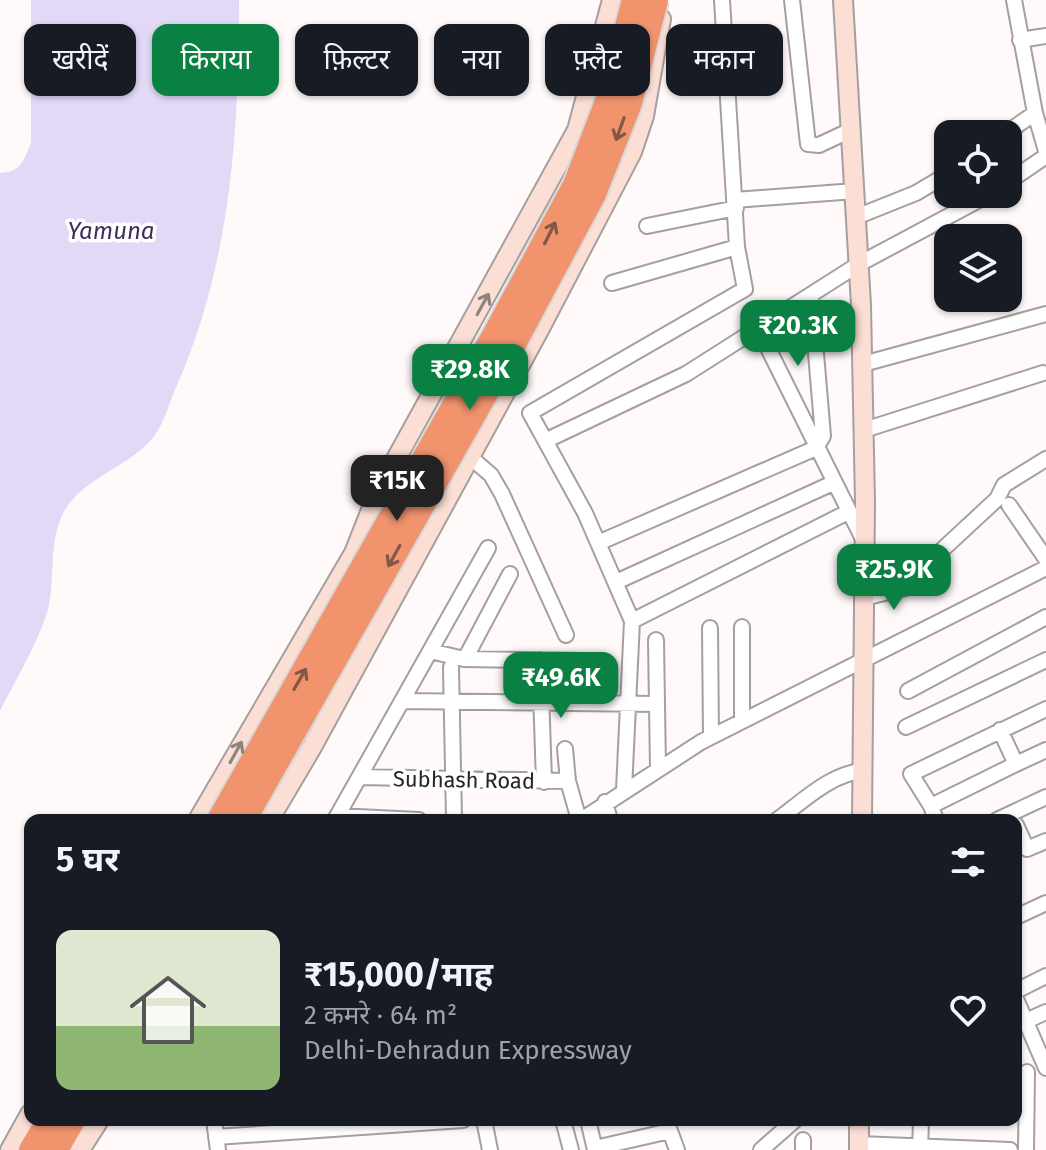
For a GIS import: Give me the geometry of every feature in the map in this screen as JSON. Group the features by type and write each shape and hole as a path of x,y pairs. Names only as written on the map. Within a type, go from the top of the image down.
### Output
{"highway":[{"path":"222,814 496,332 575,185 609,96 634,0"},
{"path":"247,814 515,342 594,194 630,103 656,0"},
{"path":"31,1150 45,1126"},
{"path":"56,1150 70,1126"}],"street":[{"path":"202,814 354,553 379,490 577,130 612,0"},
{"path":"272,814 434,522 632,152 644,116 663,0"},
{"path":"624,790 632,621 598,543 547,440 530,414 745,289 737,247 722,0"},
{"path":"792,0 808,144 819,145 851,130"},
{"path":"843,0 863,364 862,814"},
{"path":"1014,0 1035,113 1046,153 1022,171"},
{"path":"1020,40 1046,36"},
{"path":"1022,122 1035,113"},
{"path":"856,217 916,193 934,182"},
{"path":"647,226 736,204 855,191"},
{"path":"547,440 686,374 859,264 964,208"},
{"path":"612,283 737,247"},
{"path":"598,543 816,448 823,436 811,295"},
{"path":"863,364 1046,314"},
{"path":"769,350 865,544"},
{"path":"864,430 1043,373"},
{"path":"469,456 491,475 502,494 566,635"},
{"path":"864,598 913,586 942,550 997,499 1004,485 1046,459"},
{"path":"616,582 833,483"},
{"path":"379,490 434,522"},
{"path":"1009,505 1046,559"},
{"path":"632,621 848,512"},
{"path":"338,814 488,548"},
{"path":"588,814 711,737 1046,568"},
{"path":"465,659 510,574"},
{"path":"908,691 1046,617"},
{"path":"742,627 742,721"},
{"path":"710,628 711,737"},
{"path":"656,640 658,769"},
{"path":"430,651 465,659 585,661"},
{"path":"540,660 544,782"},
{"path":"906,727 1046,660"},
{"path":"451,667 456,780 454,814"},
{"path":"403,701 542,700 657,704"},
{"path":"1046,709 911,774 934,813 1016,764 1046,750"},
{"path":"1000,730 1016,764"},
{"path":"565,749 568,781 578,814"},
{"path":"785,814 826,785 852,772 863,771"},
{"name":"Subhash Road","path":"360,777 568,781"},
{"path":"1019,814 1046,797"},
{"path":"605,802 608,814"},
{"path":"1022,852 1046,841"},
{"path":"1022,914 1046,903"},
{"path":"1022,988 1046,976"},
{"path":"1022,1072 1046,1069 1024,1028 1046,1012"},
{"path":"1022,1116 1026,1150"},
{"path":"10,1150 24,1125"},
{"path":"80,1150 95,1126"},
{"path":"217,1144 402,1126"},
{"path":"485,1126 490,1150"},
{"path":"565,1126 571,1150"},
{"path":"589,1126 595,1149 668,1126 677,1150"},
{"path":"761,1150 788,1126"},
{"path":"859,1126 859,1147 1010,1150"},
{"path":"920,1148 921,1126"}],"water":[{"name":"Yamuna","path":"31,0 239,0 239,24 152,24 152,96 237,96 234,147 220,244 195,339 155,435 132,456 79,493 61,518 55,541 47,613 0,711 0,173 17,168 31,142 31,96 136,96 136,24 31,24"}]}
